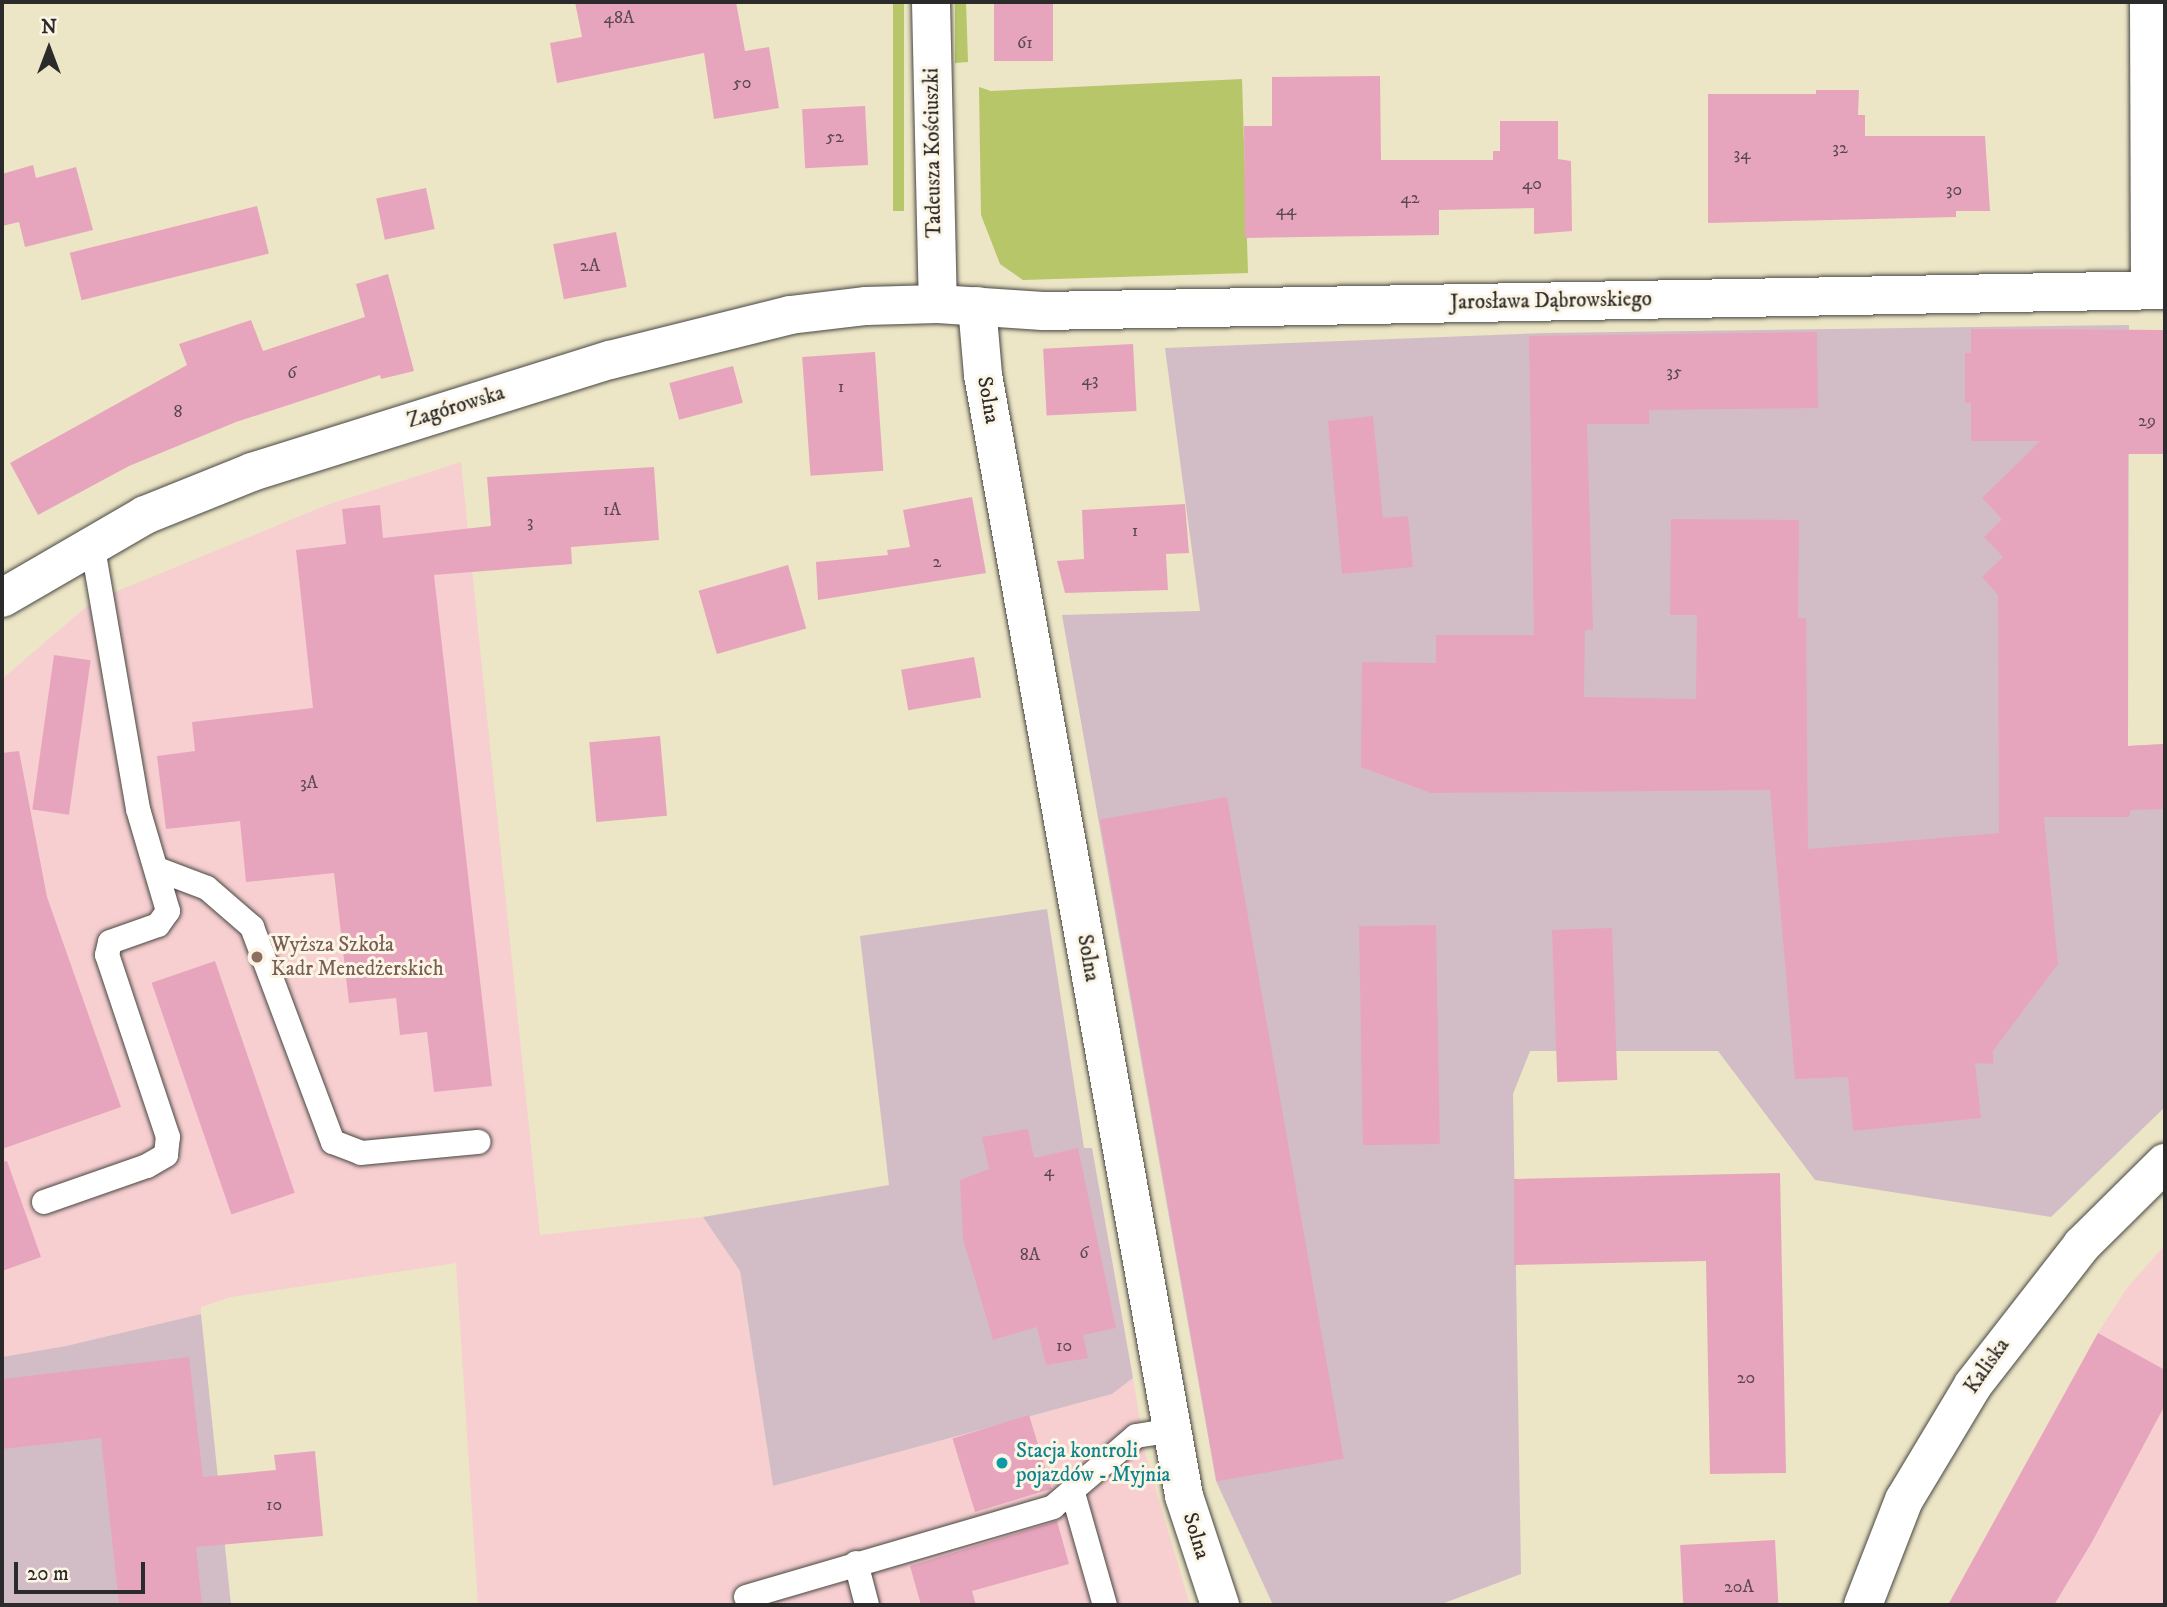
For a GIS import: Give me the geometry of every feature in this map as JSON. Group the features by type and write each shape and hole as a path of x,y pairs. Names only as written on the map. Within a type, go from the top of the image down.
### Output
{"street":[{"name":"Tadeusza Kościuszki","path":"931,2 937,304"},
{"path":"2149,2 2158,290"},
{"name":"Jarosława Dąbrowskiego","path":"937,304 1056,311 2158,290"},
{"name":"Zagórowska","path":"2,598 92,543 145,515 252,472 610,360 790,315 866,306 937,304"},
{"name":"Solna","path":"977,306 983,375 1184,1496 1220,1605"},
{"name":"Kaliska","path":"1863,1605 1904,1500 1973,1385 2082,1245 2165,1163"}],"lane":[{"path":"44,1202 166,1155 168,1137 107,955 110,942 158,925 168,911 138,809 92,543"},
{"path":"157,869 207,888 252,927 333,1142 361,1153 478,1142"},
{"path":"746,1597 1052,1507 1073,1493 1136,1436 1172,1430"},
{"path":"1073,1493 1105,1605"},
{"path":"856,1563 867,1605"}],"shaded area":[{"path":"2129,325 2128,746 2165,744 2165,1107 2051,1217 1815,1180 1718,1051 1530,1051 1513,1094 1521,1574 1439,1605 1273,1605 1216,1481 1062,615 1200,611 1165,348 1546,333"},
{"name":"Wyższa Szkoła Kadr Menedżerskich","path":"461,462 540,1235 703,1217 740,1271 773,1486 1112,1394 1133,1378 1145,1453 1190,1605 478,1605 456,1263 231,1297 201,1307 201,1314 66,1346 2,1357 2,679 93,601 327,505"},
{"path":"1047,909 1084,1148 1092,1148 1133,1378 1112,1394 773,1486 740,1271 703,1217 889,1185 860,936"},
{"path":"2165,1245 2165,1605 1948,1605 2098,1333 2127,1288"},
{"path":"201,1314 231,1605 2,1605 2,1357 66,1346"}],"green space":[{"path":"893,2 904,2 904,211 893,211"},
{"path":"955,2 966,2 968,62 955,63"},
{"path":"1242,79 1248,273 1023,280 1000,264 981,215 979,87 991,91"}],"building":[{"path":"575,2 736,2 745,51 769,47 779,108 714,119 704,53 557,83 550,43 582,37"},
{"path":"994,2 1053,2 1053,61 994,61"},
{"path":"1380,76 1381,160 1493,160 1493,151 1500,151 1500,121 1558,121 1558,159 1571,161 1572,231 1534,234 1534,208 1439,210 1439,235 1245,238 1244,126 1272,126 1272,77"},
{"path":"1816,90 1859,90 1858,115 1865,115 1865,136 1985,136 1990,211 1956,211 1956,217 1708,223 1708,94 1816,94"},
{"path":"865,106 868,165 805,168 802,109"},
{"path":"33,165 36,178 76,167 93,230 25,247 19,222 2,226 2,174"},
{"path":"426,188 435,229 385,240 376,199"},
{"path":"257,206 269,254 82,300 70,253"},
{"path":"616,232 627,287 564,299 553,244"},
{"path":"388,274 414,371 381,379 380,375 236,422 129,466 38,515 10,463 187,365 179,344 251,320 263,351 365,317 356,284"},
{"path":"1971,329 2165,330 2165,454 2128,454 2128,746 2165,744 2165,809 2131,810 2129,817 2044,817 2058,964 1993,1051 1993,1064 1975,1063 1981,1118 1853,1131 1848,1077 1795,1079 1770,790 1431,793 1361,767 1362,662 1436,663 1436,635 1534,635 1529,336 1817,332 1818,408 1649,410 1649,424 1587,424 1593,630 1585,630 1584,697 1696,699 1697,615 1670,615 1671,519 1799,520 1798,618 1806,618 1808,849 1999,833 1998,595 1982,577 2003,557 1984,537 2002,519 1982,498 2040,441 1971,441 1971,403 1965,403 1965,353 1971,353"},
{"path":"1133,344 1137,411 1047,416 1043,349"},
{"path":"875,352 883,471 810,476 802,357"},
{"path":"733,366 743,403 679,420 669,383"},
{"path":"1373,416 1383,518 1408,516 1413,567 1342,574 1328,421"},
{"path":"654,467 659,540 571,547 572,564 434,575 492,1086 434,1092 427,1032 400,1035 396,998 349,1003 334,873 246,882 240,821 166,829 157,756 195,751 192,722 313,708 296,550 346,544 342,509 380,505 383,538 491,526 487,477"},
{"path":"972,497 986,573 818,600 816,562 888,555 887,550 910,547 903,510"},
{"path":"1185,504 1189,553 1166,554 1168,590 1065,593 1057,561 1084,559 1082,510"},
{"path":"788,565 806,628 717,654 699,591"},
{"path":"54,655 91,660 69,815 32,809"},
{"path":"974,657 981,697 908,710 901,670"},
{"path":"660,736 667,816 596,822 589,742"},
{"path":"19,751 47,897 121,1107 2,1149 2,753"},
{"path":"1227,797 1344,1459 1217,1481 1100,819"},
{"path":"1436,925 1440,1144 1363,1145 1359,926"},
{"path":"1612,928 1617,1080 1557,1082 1552,930"},
{"path":"215,961 295,1193 231,1214 152,983"},
{"path":"1028,1129 1034,1158 1078,1148 1116,1328 1083,1335 1088,1358 1046,1365 1037,1327 993,1340 963,1239 960,1180 989,1169 982,1137"},
{"path":"7,1161 41,1257 2,1271 2,1162"},
{"path":"1780,1173 1786,1473 1710,1474 1706,1261 1514,1265 1514,1179"},
{"path":"2098,1333 2165,1370 2165,1405 2092,1542 2054,1605 1948,1605"},
{"path":"189,1357 203,1477 276,1470 274,1455 315,1451 323,1536 196,1547 202,1605 119,1605 101,1438 2,1449 2,1379"},
{"name":"Stacja kontroli pojazdów - Myjnia","path":"1029,1415 1052,1489 975,1512 952,1438"},
{"path":"1057,1521 1069,1564 972,1591 976,1605 921,1605 910,1566"},
{"path":"1775,1540 1778,1605 1683,1605 1680,1545"}],"place":[{"name":"Wyższa Szkoła Kadr Menedżerskich","path":"257,957"},
{"name":"Stacja kontroli pojazdów - Myjnia","path":"1002,1463"}]}
